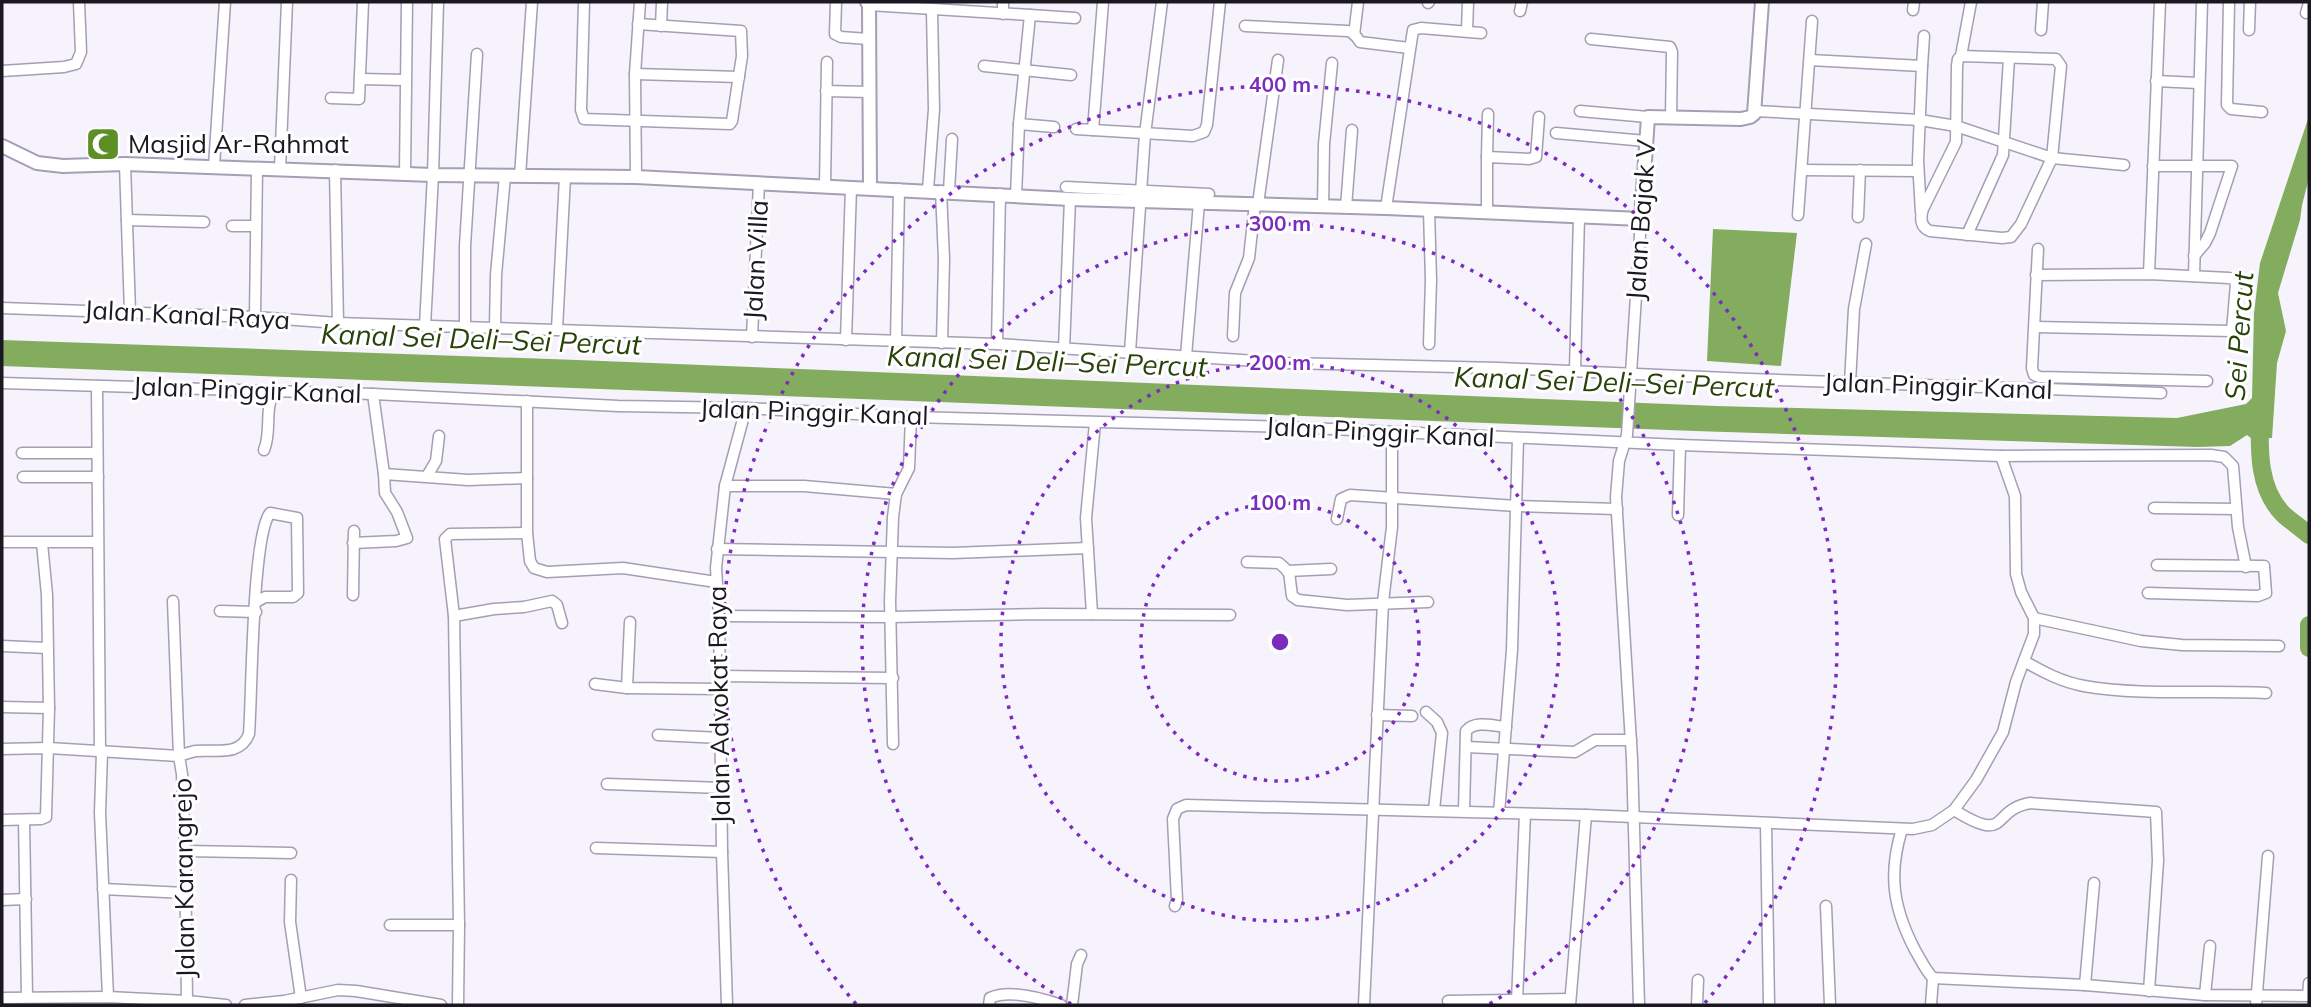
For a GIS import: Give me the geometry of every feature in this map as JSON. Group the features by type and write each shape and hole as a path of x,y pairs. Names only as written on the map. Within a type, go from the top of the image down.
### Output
{"street":[{"path":"2,71 76,64 81,52 79,2"},
{"path":"215,166 225,2"},
{"path":"280,169 287,2"},
{"path":"331,98 359,99 363,2"},
{"path":"405,173 407,2"},
{"path":"425,326 438,2"},
{"path":"520,176 532,2"},
{"path":"584,2 583,118 635,123 730,124 742,56 741,31 638,24"},
{"path":"636,177 635,74 640,2"},
{"path":"661,26 662,2"},
{"path":"836,2 835,34 867,39"},
{"path":"1003,2 1003,14"},
{"path":"1093,130 1103,2"},
{"path":"1130,352 1145,134 1163,2"},
{"path":"1076,129 1197,135 1206,129 1220,2"},
{"path":"1354,35 1358,2"},
{"path":"1467,31 1468,2"},
{"path":"1762,2 1755,111 1920,120 1956,126 2052,158 2124,165"},
{"path":"1921,214 1954,148 1957,136 1957,66 1971,2"},
{"path":"2041,30 2043,2"},
{"path":"2149,274 2160,2"},
{"path":"2193,276 2202,2"},
{"path":"2229,2 2227,105 2231,109 2262,112"},
{"path":"2249,30 2250,2"},
{"path":"870,188 868,4 932,11 955,6 1003,14 1075,18"},
{"path":"932,11 934,109 944,259 942,343"},
{"path":"1016,196 1023,71 1030,15"},
{"path":"1798,215 1812,21"},
{"path":"1245,26 1347,31 1364,43 1409,48"},
{"path":"1386,208 1412,33 1415,29 1481,33"},
{"path":"1924,36 1918,171 1922,225 1926,230 2002,238 2014,234 2052,158 2060,63 2056,60 1961,56"},
{"path":"1591,39 1670,47 1671,118"},
{"path":"465,327 465,246 477,54"},
{"path":"1967,235 2001,164 2009,58"},
{"path":"1233,336 1235,293 1250,258 1278,60"},
{"path":"1810,60 1922,66"},
{"path":"825,187 827,62"},
{"path":"1323,207 1324,144 1332,63"},
{"path":"984,66 1071,75"},
{"path":"635,74 739,78"},
{"path":"360,79 405,80"},
{"path":"2156,81 2198,83"},
{"path":"826,92 869,92"},
{"path":"1580,111 1648,117"},
{"name":"Jalan Bajak V","path":"1626,439 1648,117 1746,118 1752,116 1755,111"},
{"path":"1487,212 1488,114"},
{"path":"1487,157 1536,157 1539,117"},
{"path":"1019,124 1054,127"},
{"path":"1346,206 1352,130"},
{"path":"1556,133 1646,141"},
{"path":"939,191 951,139"},
{"path":"2,146 47,165 125,164 470,176 636,177 1016,196 1068,193 1141,196 1209,194"},
{"path":"125,164 130,312"},
{"path":"2153,166 2232,166 2210,233 2194,256"},
{"path":"256,317 257,167"},
{"path":"335,170 338,323"},
{"path":"1802,170 1918,171"},
{"path":"1858,217 1860,170"},
{"path":"495,327 496,275 505,176"},
{"path":"557,329 565,177"},
{"name":"Jalan Villa","path":"752,337 759,183"},
{"path":"846,340 851,187"},
{"path":"896,342 899,189"},
{"path":"1065,349 1068,193"},
{"path":"997,345 1000,194"},
{"path":"1141,196 1199,203 1346,206 1641,219"},
{"path":"1186,356 1199,203"},
{"path":"1429,210 1429,344"},
{"path":"1575,371 1579,217"},
{"path":"127,220 204,222"},
{"path":"232,226 255,226"},
{"path":"1850,383 1854,309 1866,244"},
{"path":"2038,249 2032,371 2037,377 2207,382"},
{"path":"2035,327 2232,331 2235,280 2149,274 2036,275"},
{"name":"Jalan Kanal Raya","path":"2,308 256,317 338,323 997,345 1299,363 1575,371 1632,377"},
{"name":"Jalan Pinggir Kanal","path":"1632,377 2161,393"},
{"name":"Jalan Pinggir Kanal","path":"2,383 373,394 618,406 746,408 911,417 1274,427 1518,438 1626,439 1680,445 2001,456 2218,455 2233,466 2236,509 2246,567"},
{"path":"97,386 100,813 108,998"},
{"path":"264,450 268,438 270,400 274,392"},
{"path":"353,543 407,538 397,512 384,493 373,394"},
{"path":"527,401 527,533 530,561 538,570 547,572 622,568 716,582"},
{"name":"Jalan Advokat Raya","path":"727,1005 717,549 725,486 746,408"},
{"path":"893,744 890,617 892,553 896,494 909,468 911,417"},
{"path":"1092,614 1086,518 1095,423"},
{"path":"1364,1005 1383,602 1392,527 1392,433"},
{"path":"427,476 436,461 439,436"},
{"path":"1500,813 1512,650 1518,438"},
{"path":"1626,439 1619,461 1617,509 1631,740 1639,1005"},
{"path":"1678,515 1680,445"},
{"path":"22,453 96,453"},
{"path":"1175,906 1177,900 1173,820 1175,812 1186,805 1434,810 1925,828 1954,810 1976,780 2003,732 2034,634 2034,618 2021,592 2017,574 2015,496 2001,456"},
{"path":"384,474 468,480 527,478"},
{"path":"23,477 98,477"},
{"path":"725,486 804,486 896,494"},
{"path":"1337,519 1339,502 1350,495 1517,506 1617,509"},
{"path":"2154,508 2236,509"},
{"path":"2,748 49,748 179,756 193,751 235,749 246,742 249,734 256,607 261,537 271,513 296,517 299,521 298,593 293,597 263,597 256,607 220,611"},
{"path":"353,595 354,531"},
{"path":"458,1005 454,617 445,539 447,535 527,533"},
{"path":"2,542 97,542"},
{"path":"2,820 41,820 46,817 49,708 47,595 42,543"},
{"path":"717,549 892,553 1088,548"},
{"path":"1247,562 1279,563 1287,571 1292,596 1298,600 1347,605 1427,602"},
{"path":"2148,593 2264,595 2266,567 2157,565"},
{"path":"1287,571 1331,569"},
{"name":"Jalan Karangrejo","path":"173,601 185,851 187,1001"},
{"path":"454,617 552,601 557,605 562,623"},
{"path":"719,615 1230,615"},
{"path":"2034,618 2141,641 2182,645 2279,646"},
{"path":"627,688 630,622"},
{"path":"2,646 47,648"},
{"path":"2024,661 2055,677 2104,689 2266,693"},
{"path":"720,676 892,678"},
{"path":"595,684 627,688 720,689"},
{"path":"2,707 49,708"},
{"path":"1426,712 1437,722 1442,733 1434,810"},
{"path":"1377,715 1412,716"},
{"path":"1464,811 1466,731 1470,726 1478,724 1506,727"},
{"path":"658,735 721,738"},
{"path":"1466,747 1575,752 1594,740 1631,740"},
{"path":"607,784 722,788"},
{"path":"1954,810 1979,825 1988,826 2000,822 2017,807 2030,803 2156,812 2158,861 2149,991"},
{"path":"1517,1001 1525,814"},
{"path":"1448,1001 1570,1002 1586,815"},
{"path":"24,820 27,997"},
{"path":"1766,824 1769,1005"},
{"path":"1902,829 1893,865 1896,905 1907,935 1933,978 1931,1005"},
{"path":"596,848 722,852"},
{"path":"185,851 291,853"},
{"path":"2256,1000 2268,856"},
{"path":"291,880 290,922 302,998"},
{"path":"2085,985 2094,883"},
{"path":"103,889 185,893"},
{"path":"2,900 26,899"},
{"path":"1826,906 1830,1005"},
{"path":"390,925 459,925"},
{"path":"2205,995 2210,946"},
{"path":"1072,1005 1077,964 1081,955"},
{"path":"1933,978 2085,985 2256,1000 2309,996 2309,984"},
{"path":"1697,1005 1698,980"},
{"path":"245,1005 302,998 338,990 441,1005"},
{"path":"989,1005 990,998 998,995 1031,997 1061,1005"},
{"path":"2,998 108,998 226,1005"}],"shaded area":[{"path":"2309,116 2309,178 2300,220 2278,293 2286,331 2277,363 2272,438 2252,439 2247,435 2230,446 1695,431 2,366 2,340 577,360 1717,406 2177,418 2246,404 2252,398 2254,313 2260,263"},
{"path":"1713,229 1797,233 1781,366 1707,361"}],"waterway":[{"name":"Sei Percut","path":"2260,417 2260,456 2269,494 2284,515 2309,535"},
{"name":"Sei Percut","path":"2309,625 2309,648"}],"place":[{"name":"Masjid Ar-Rahmat","path":"103,144"}],"water label":[{"name":"Kanal Sei Deli–Sei Percut","path":"481,339"},
{"name":"Kanal Sei Deli–Sei Percut","path":"1047,361"},
{"name":"Kanal Sei Deli–Sei Percut","path":"1614,382"}]}
